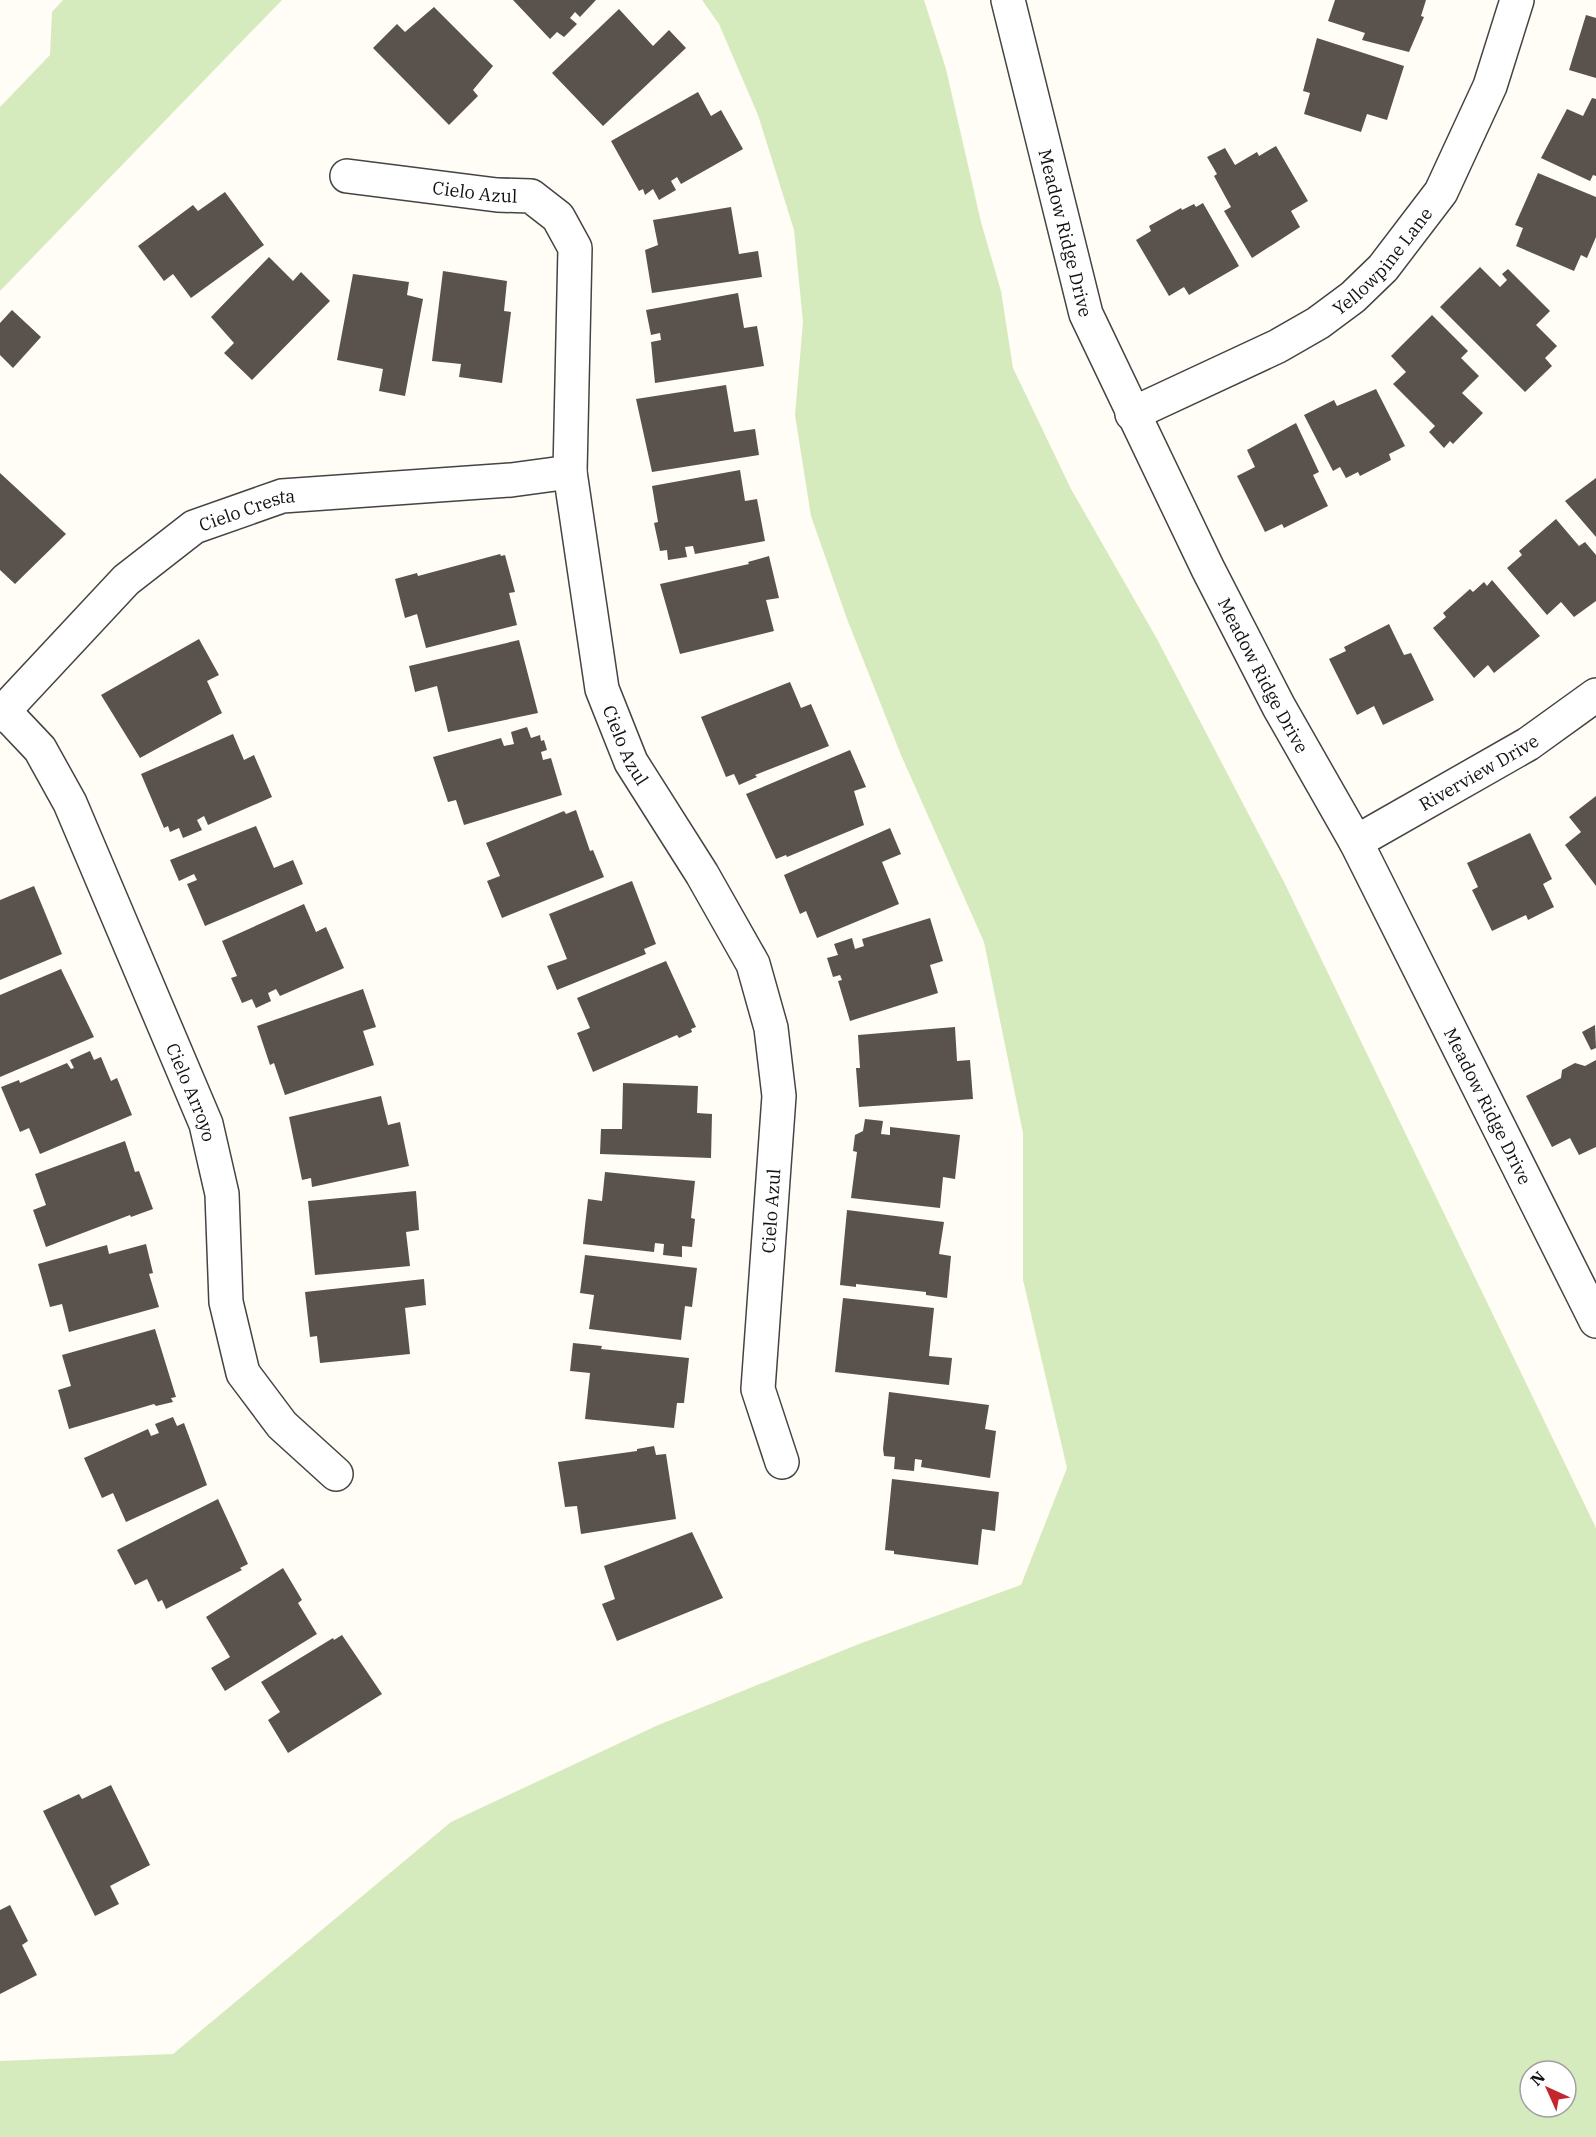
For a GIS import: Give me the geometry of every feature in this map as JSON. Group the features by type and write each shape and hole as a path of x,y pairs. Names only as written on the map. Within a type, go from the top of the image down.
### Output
{"street":[{"name":"Meadow Ridge Drive","path":"1008,0 1086,314 1132,414 1280,707 1356,842 1586,1278 1596,1321"},
{"name":"Yellowpine Lane","path":"1132,414 1278,346 1318,323 1353,297 1383,268 1441,192 1490,86 1517,0"},
{"name":"Cielo Azul","path":"347,176 497,195 531,196 558,217 575,248 570,472 602,689 631,762 702,874 753,964 771,1028 779,1096 758,1389 782,1462"},
{"name":"Cielo Cresta","path":"2,713 126,580 194,527 282,496 511,480 570,472"},
{"name":"Riverview Drive","path":"1356,842 1528,744 1596,695"},
{"name":"Cielo Arroyo","path":"2,713 40,749 70,803 206,1124 222,1194 226,1302 243,1373 282,1425 336,1474"}],"green space":[{"path":"63,0 282,0 0,291 0,107 50,55 52,12"},
{"path":"702,0 924,0 946,69 981,222 1001,291 1013,368 1071,489 1157,639 1284,882 1596,1528 1596,2137 0,2137 0,2061 173,2054 451,1822 656,1726 859,1644 1021,1585 1067,1468 1023,1280 1023,1133 984,942 901,755 847,619 811,516 795,415 803,322 794,230 758,115 719,24"}],"building":[{"path":"513,0 596,0 580,17 575,12 570,18 577,24 564,37 557,32 550,39"},
{"path":"1335,0 1426,0 1421,16 1424,17 1409,52 1362,40 1365,33 1328,21"},
{"path":"434,7 493,66 473,90 478,96 449,125 373,48 397,24 405,32"},
{"path":"619,9 653,46 669,30 686,48 603,126 552,73"},
{"path":"1586,15 1596,18 1596,78 1569,70"},
{"path":"1317,38 1404,66 1387,120 1367,114 1361,132 1304,114 1310,93 1303,91"},
{"path":"698,92 711,116 721,110 743,149 681,184 677,177 671,181 676,190 659,200 653,189 645,195 643,189 639,191 611,141"},
{"path":"1592,98 1596,99 1596,176 1593,175 1590,181 1541,158 1567,109 1583,116"},
{"path":"1276,146 1308,201 1291,211 1300,227 1252,258 1224,211 1231,207 1214,176 1217,174 1207,157 1225,148 1235,165 1257,152 1259,156"},
{"path":"1538,173 1596,197 1596,237 1587,258 1581,255 1574,271 1516,246 1523,228 1515,225"},
{"path":"225,192 264,245 191,298 173,274 164,281 138,246 193,205 198,211"},
{"path":"1203,203 1239,266 1189,295 1184,287 1169,296 1136,240 1151,231 1149,226 1181,208 1182,210 1194,204 1196,207"},
{"path":"731,207 739,254 758,251 762,277 652,293 645,250 658,245 653,220"},
{"path":"269,257 293,281 301,272 330,301 252,380 224,353 234,343 211,317"},
{"path":"1480,267 1500,287 1507,280 1502,274 1508,269 1550,311 1536,325 1557,346 1545,358 1552,366 1525,392 1440,307"},
{"path":"443,271 507,281 504,311 511,312 502,383 459,377 461,364 432,361"},
{"path":"353,274 409,282 407,295 423,299 405,396 379,391 383,369 337,360"},
{"path":"738,293 744,328 757,326 764,366 655,383 651,342 661,340 660,333 651,335 646,310"},
{"path":"12,310 41,337 13,368 0,355 0,323"},
{"path":"1432,315 1468,351 1461,358 1479,376 1462,393 1483,413 1453,444 1450,441 1444,448 1429,432 1435,426 1393,384 1406,372 1391,356"},
{"path":"726,385 734,432 755,429 759,455 652,472 636,399"},
{"path":"1376,389 1405,446 1389,454 1391,460 1360,476 1358,472 1346,478 1340,467 1333,471 1304,415 1334,400 1337,406"},
{"path":"1296,423 1319,472 1313,475 1328,506 1284,528 1282,524 1265,532 1237,476 1255,467 1247,450"},
{"path":"740,470 745,501 757,499 765,541 695,554 693,546 685,547 687,557 668,560 667,550 660,551 654,523 658,522 652,486"},
{"path":"0,473 66,534 15,584 0,570"},
{"path":"1596,478 1596,537 1565,501"},
{"path":"1556,519 1579,546 1585,542 1596,555 1596,601 1574,617 1561,602 1547,615 1507,568 1522,555 1519,551"},
{"path":"500,554 505,555 515,592 509,593 517,625 426,648 417,614 405,618 395,579 417,573 418,576"},
{"path":"769,556 779,598 766,600 774,631 680,654 660,584 749,564 748,562"},
{"path":"1492,580 1540,636 1494,673 1488,665 1474,678 1433,628 1446,617 1443,613 1470,589 1473,592 1484,582 1487,586"},
{"path":"1389,624 1404,655 1411,653 1434,700 1383,725 1374,706 1357,715 1329,659 1346,651 1344,647"},
{"path":"199,639 219,675 207,681 222,713 140,758 101,695"},
{"path":"519,640 538,713 448,732 437,686 415,692 409,666"},
{"path":"790,682 801,708 811,704 829,746 755,775 757,777 739,785 734,774 726,777 701,717"},
{"path":"527,727 531,738 540,735 541,741 544,740 547,750 541,752 543,760 551,758 562,795 464,825 456,800 448,802 433,757 501,738 504,746 514,744 511,732"},
{"path":"233,734 244,760 254,755 272,797 208,825 204,816 197,820 202,830 183,838 179,828 170,832 168,826 164,828 141,774"},
{"path":"850,750 866,787 854,791 864,825 787,857 786,855 776,859 746,794"},
{"path":"1596,796 1596,886 1565,845 1581,832 1569,817"},
{"path":"576,810 590,851 593,850 604,877 502,918 487,881 500,876 486,843 564,811 566,814"},
{"path":"256,826 274,868 293,860 303,884 205,926 187,884 197,880 194,874 179,881 170,860"},
{"path":"890,828 901,854 882,862 899,904 817,938 806,911 800,914 784,875"},
{"path":"1530,833 1552,879 1543,884 1554,907 1528,920 1526,915 1492,931 1472,890 1478,887 1467,863"},
{"path":"632,881 656,944 644,949 646,954 557,990 547,966 567,959 549,914"},
{"path":"34,886 62,954 0,980 0,900"},
{"path":"304,904 316,932 326,927 344,968 280,996 276,989 268,993 271,1001 256,1008 252,999 242,1003 231,978 237,976 222,941"},
{"path":"930,918 943,961 930,965 938,993 850,1021 838,981 842,980 840,975 833,977 827,958 838,955 834,944 852,938 855,949 864,946 862,939"},
{"path":"666,961 696,1027 691,1029 692,1032 679,1038 677,1035 593,1072 577,1033 590,1028 577,998"},
{"path":"61,969 94,1037 0,1077 0,995"},
{"path":"363,989 376,1027 363,1031 374,1065 285,1095 274,1063 270,1065 257,1026"},
{"path":"1595,1025 1596,1048 1591,1050 1582,1032"},
{"path":"955,1027 957,1061 970,1060 973,1099 859,1107 856,1068 860,1068 858,1035"},
{"path":"90,1051 94,1060 101,1057 111,1081 117,1078 132,1115 40,1154 29,1128 20,1132 1,1087 19,1080 20,1083 67,1063 71,1069 74,1068 70,1060"},
{"path":"1596,1060 1596,1147 1579,1155 1570,1138 1552,1147 1526,1096 1561,1078 1562,1070 1575,1063 1585,1066"},
{"path":"623,1083 698,1086 697,1113 712,1114 711,1158 600,1154 601,1129 622,1129"},
{"path":"381,1096 388,1125 400,1122 409,1166 312,1187 311,1178 302,1180 289,1117"},
{"path":"865,1119 883,1121 881,1134 890,1135 890,1127 960,1135 955,1179 943,1177 940,1208 851,1198 857,1152 853,1151 855,1135 863,1131"},
{"path":"125,1141 135,1172 139,1171 153,1209 131,1217 130,1215 46,1247 33,1210 46,1205 35,1174"},
{"path":"605,1172 695,1181 691,1218 695,1219 692,1247 682,1246 682,1257 663,1255 664,1244 655,1243 654,1252 583,1244 588,1199 602,1201"},
{"path":"416,1191 419,1230 406,1232 410,1266 315,1275 308,1201"},
{"path":"847,1210 944,1222 939,1254 951,1256 947,1298 926,1295 926,1292 856,1284 856,1287 840,1285"},
{"path":"146,1244 153,1273 149,1274 159,1307 69,1332 62,1304 50,1307 38,1264 107,1245 109,1254"},
{"path":"585,1255 697,1268 692,1307 685,1306 681,1340 589,1329 594,1295 580,1293"},
{"path":"424,1279 426,1305 405,1308 410,1354 320,1363 317,1336 310,1337 305,1292"},
{"path":"843,1298 934,1308 929,1356 952,1358 949,1385 835,1372"},
{"path":"155,1329 176,1397 171,1398 173,1402 156,1406 154,1404 69,1429 58,1390 71,1386 62,1355"},
{"path":"573,1343 602,1346 601,1349 689,1358 684,1403 677,1403 674,1428 585,1419 590,1373 570,1371"},
{"path":"889,1392 989,1405 985,1429 996,1431 990,1478 921,1467 922,1460 915,1459 914,1471 894,1469 895,1457 884,1456 883,1449"},
{"path":"173,1417 177,1426 184,1423 207,1485 126,1522 113,1493 102,1498 84,1458 148,1429 151,1436 159,1433 155,1424"},
{"path":"654,1446 656,1455 666,1454 676,1519 581,1534 577,1506 565,1507 558,1462 637,1451 637,1449"},
{"path":"892,1479 999,1492 995,1531 982,1529 978,1565 894,1554 894,1551 885,1550"},
{"path":"218,1499 248,1564 240,1568 242,1570 166,1609 162,1600 158,1602 147,1579 135,1585 117,1550"},
{"path":"692,1532 723,1598 617,1641 602,1604 615,1599 604,1566"},
{"path":"283,1568 302,1600 298,1603 317,1634 225,1691 211,1668 230,1657 206,1617"},
{"path":"342,1635 382,1694 288,1753 268,1720 280,1712 261,1682 333,1638 334,1640"},
{"path":"111,1785 150,1865 110,1886 119,1904 95,1916 43,1811 79,1794 82,1799"},
{"path":"10,1905 28,1941 22,1945 37,1975 0,1994 0,1910"}]}
